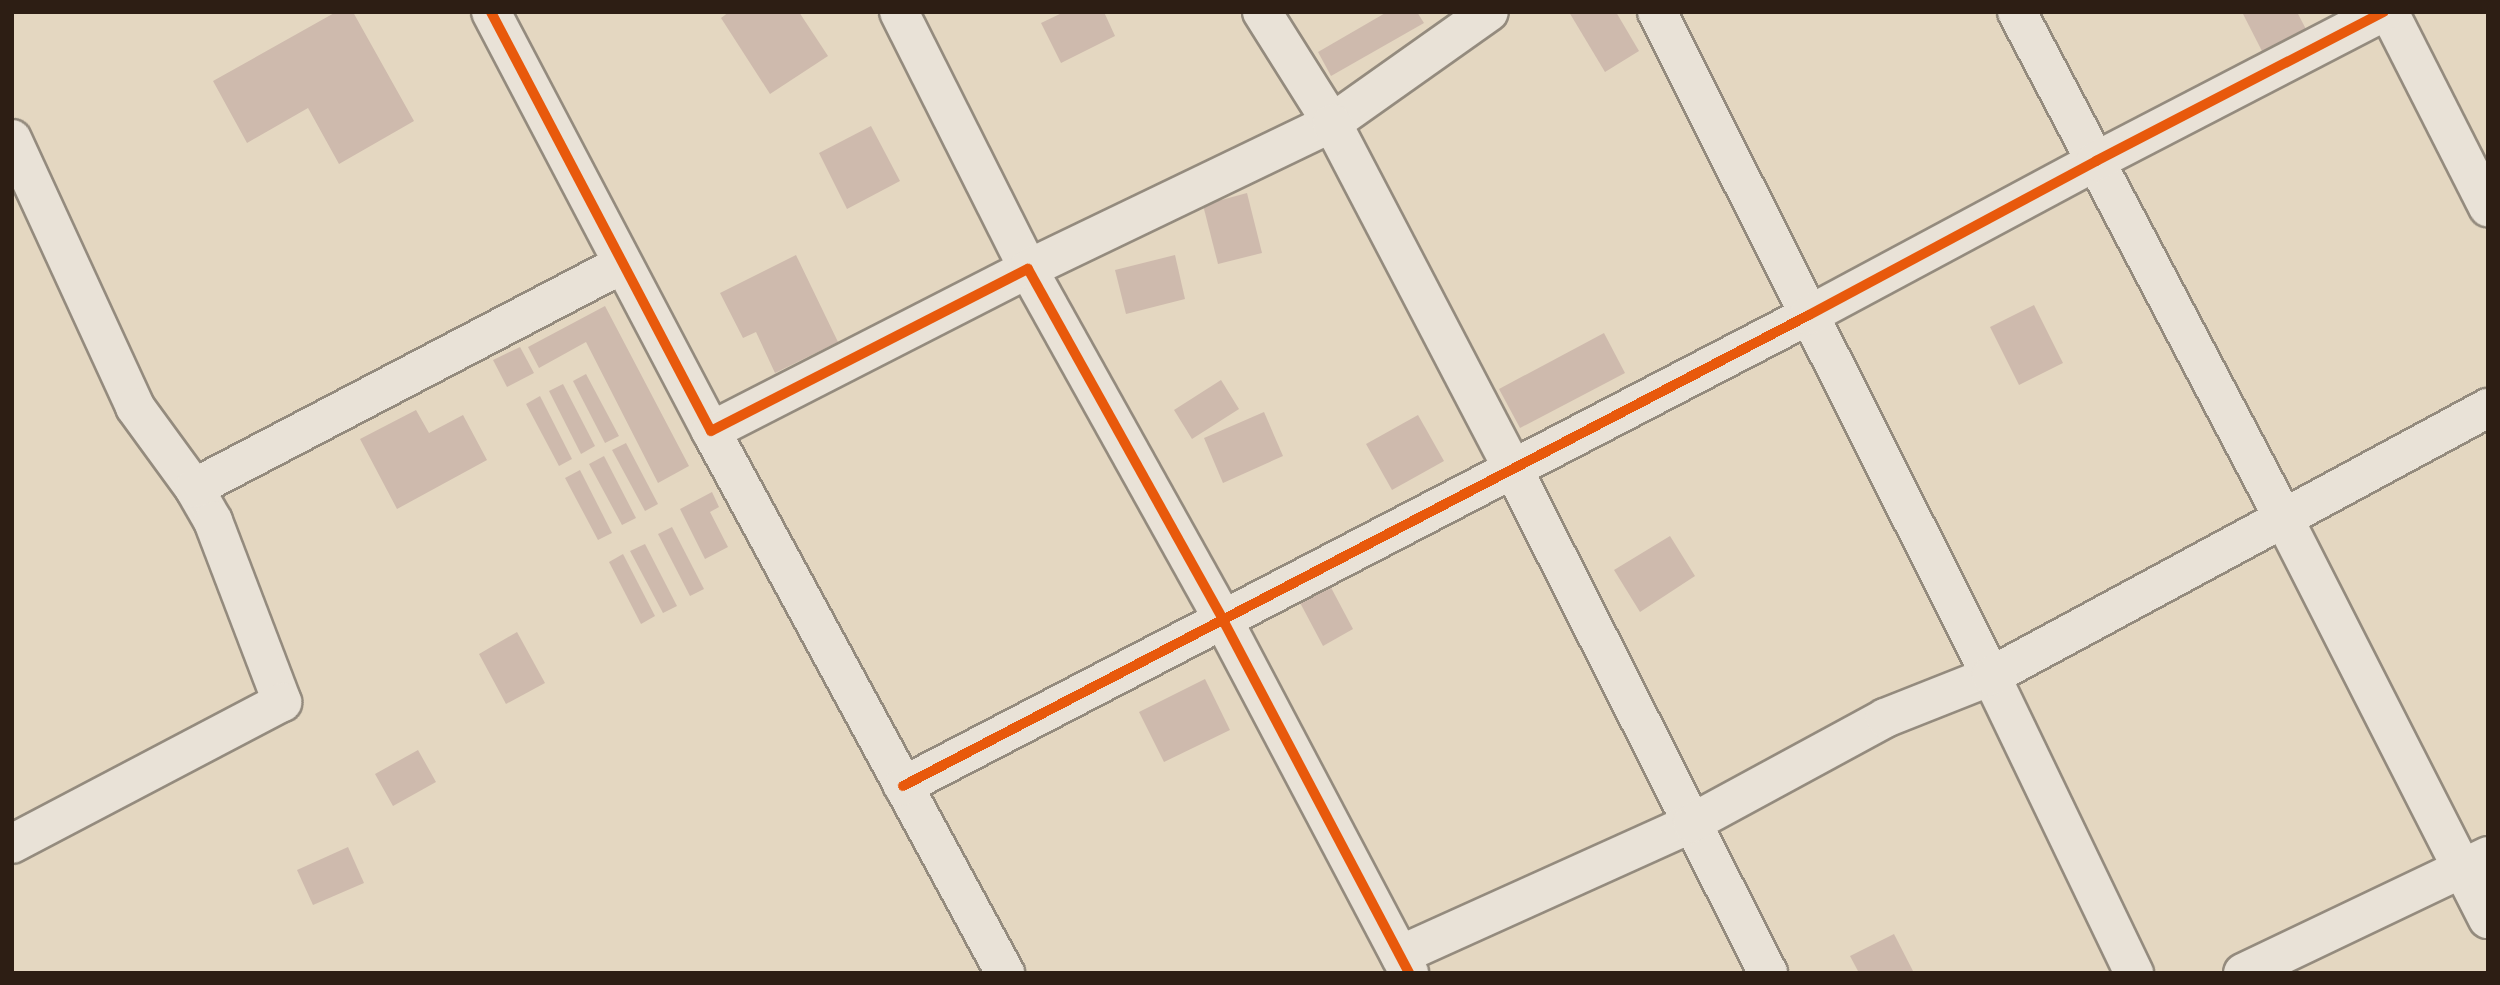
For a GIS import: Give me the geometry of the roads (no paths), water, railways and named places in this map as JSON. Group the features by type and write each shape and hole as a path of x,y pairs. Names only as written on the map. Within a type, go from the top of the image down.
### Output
{"street":[{"path":"491,12 621,265 1004,973"},
{"path":"899,12 1028,269 1223,620 1405,964 1692,823 1885,718 1991,676 2488,408"},
{"path":"1262,12 1332,122 1513,469 1768,973"},
{"path":"711,431 1028,269 1332,122 1489,12"},
{"path":"1657,12 1991,676 2134,973"},
{"path":"2017,12 2284,519 2475,863 2488,919"},
{"path":"903,786 2386,12 2488,207"},
{"path":"12,139 135,407 194,488 213,522 282,702 12,844"},
{"path":"194,488 621,265"},
{"path":"2243,973 2475,863"}]}
